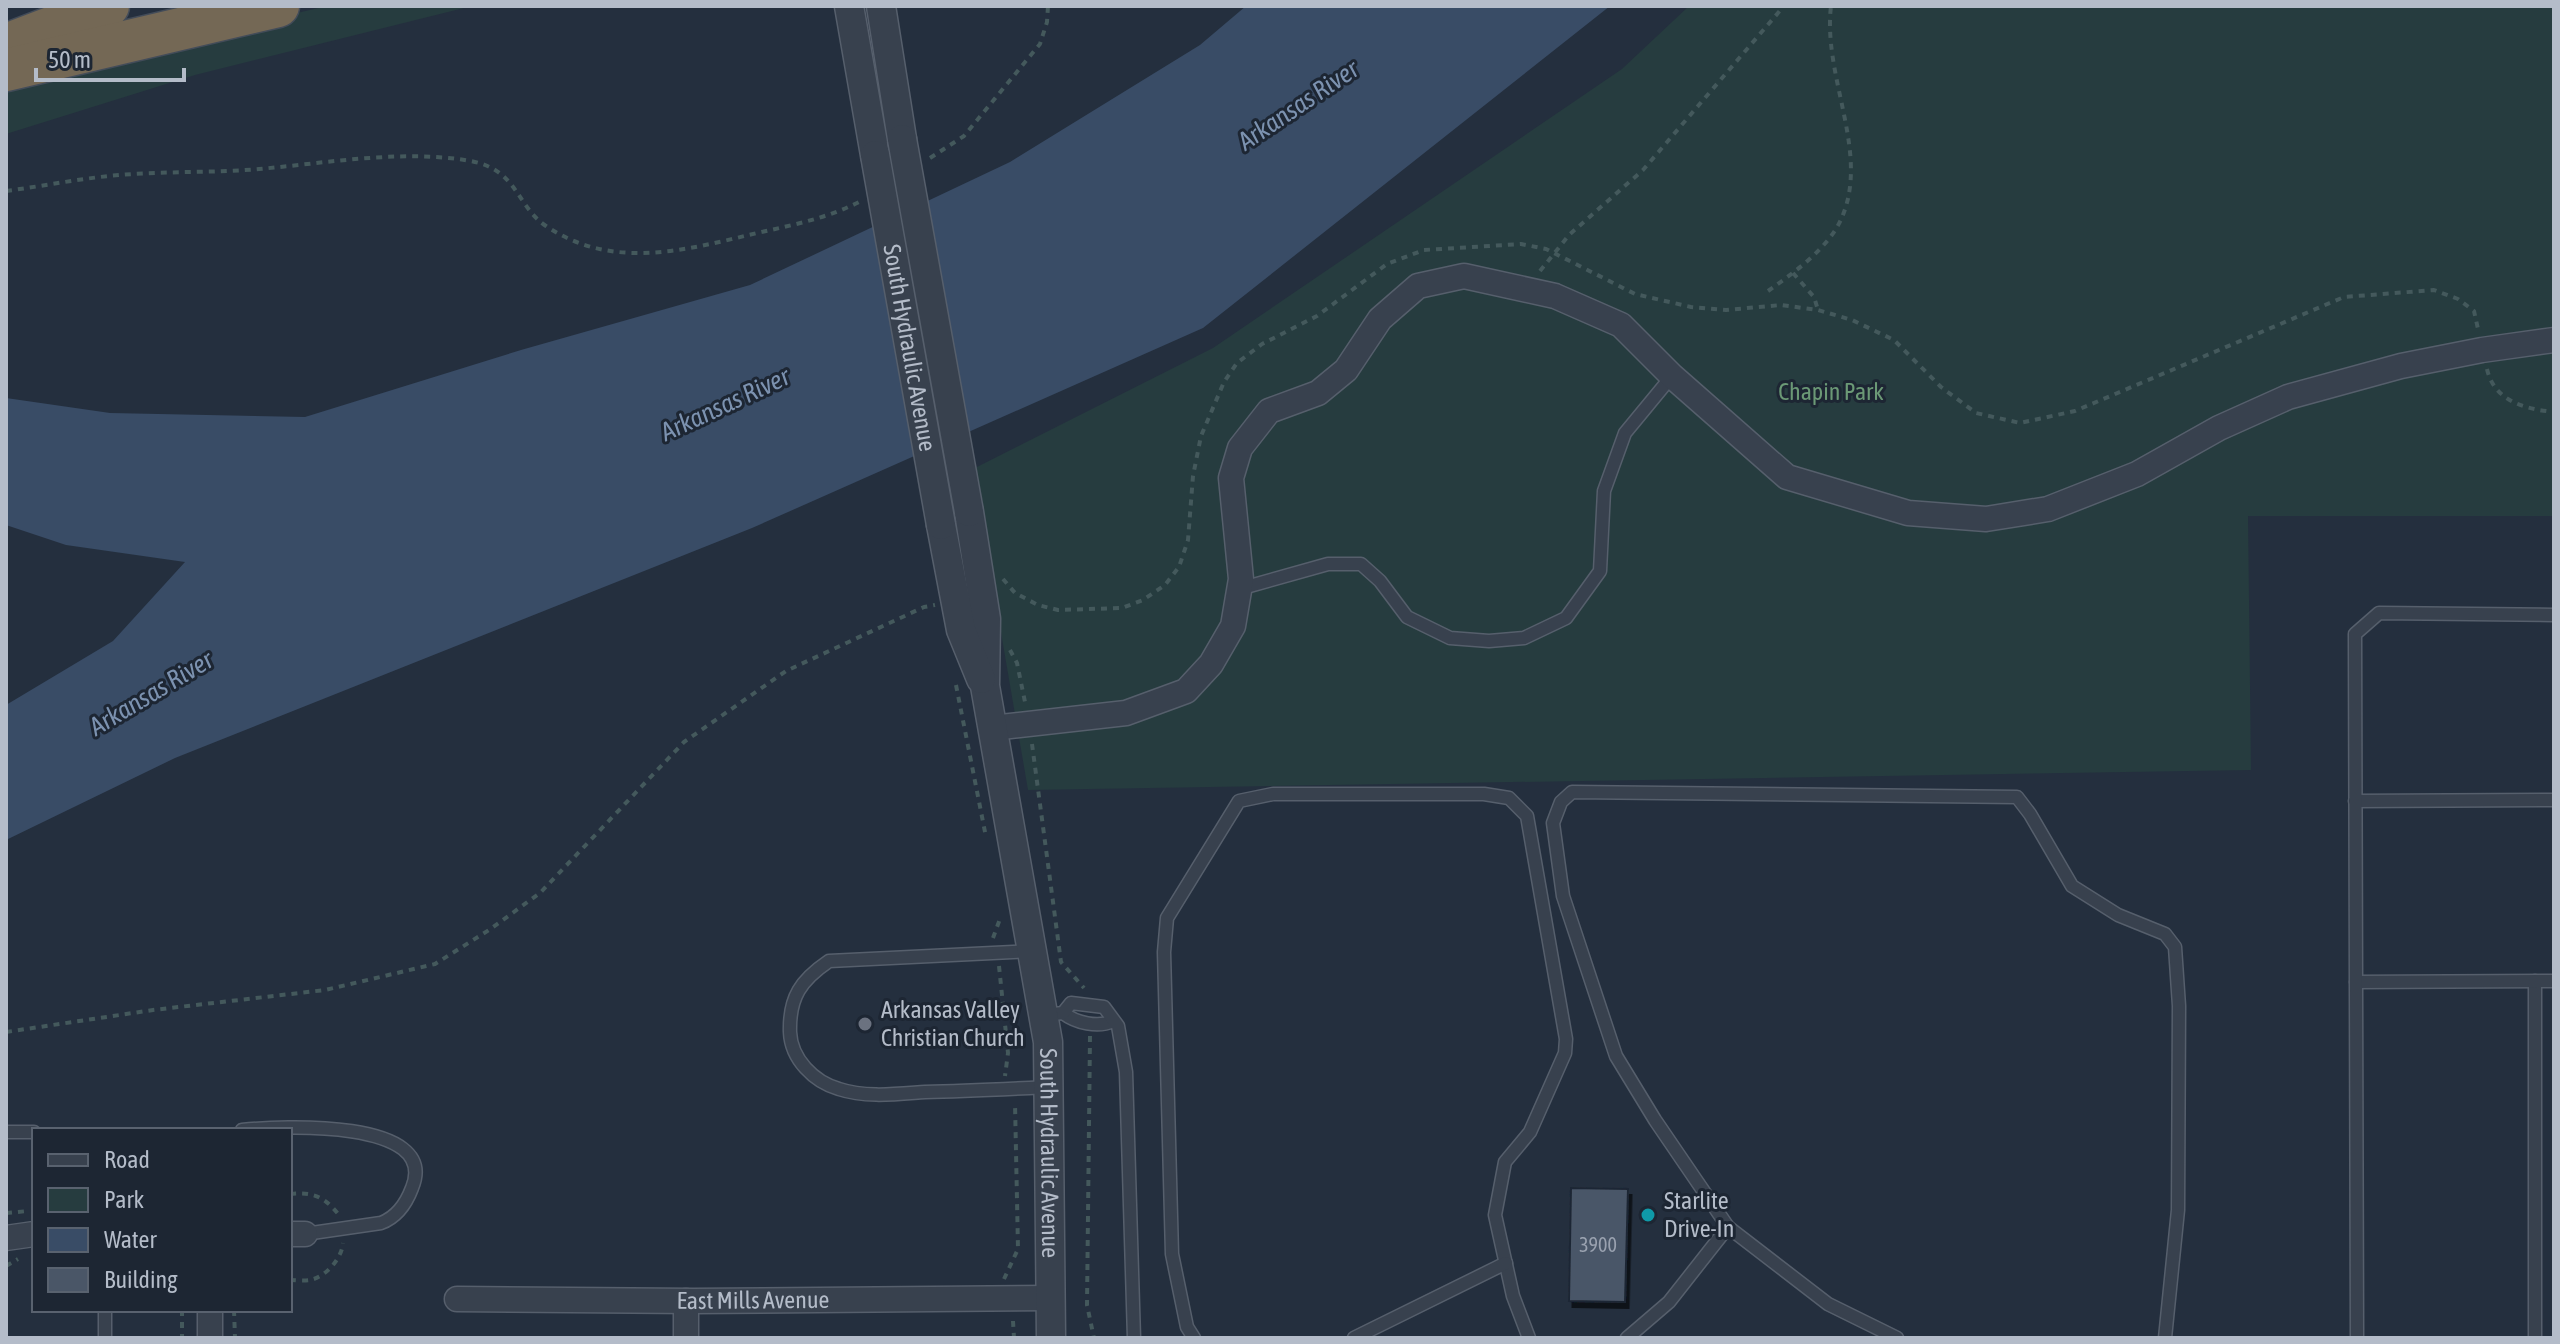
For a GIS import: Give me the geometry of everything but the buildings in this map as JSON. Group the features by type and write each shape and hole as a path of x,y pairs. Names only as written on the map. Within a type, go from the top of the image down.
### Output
{"highway":[{"path":"6,45 108,6"},
{"path":"6,70 278,6"}],"street":[{"name":"South Hydraulic Avenue","path":"849,6 955,601 961,630 985,686"},
{"name":"South Hydraulic Avenue","path":"881,6 986,619 985,686 992,728 1032,951 1053,1014 1048,1042 1051,1338"},
{"path":"992,728 1126,713 1186,691 1211,664 1233,626 1241,579 1231,478 1240,448 1269,411 1318,393 1346,370 1380,319 1418,286 1464,276 1555,296 1621,325 1672,376 1787,477 1908,513 1986,519 2048,509 2137,474 2219,428 2288,397 2401,366 2554,340"},
{"path":"6,1238 32,1234"},
{"name":"East Mills Avenue","path":"457,1299 1050,1298"},
{"path":"686,1301 686,1338"},
{"path":"210,1312 210,1338"}],"lane":[{"path":"1239,589 1328,564 1361,564 1380,581 1407,617 1450,638 1489,641 1524,638 1566,618 1600,571 1604,491 1625,433 1672,376"},
{"path":"2357,1338 2355,634 2379,613 2554,615"},
{"path":"1897,1338 1828,1304 1728,1227 1655,1120 1616,1056 1563,896 1553,823 1561,802 1572,792 2017,797 2072,886 2118,915 2165,934 2175,947 2179,1006 2178,1210 2165,1338"},
{"path":"1194,1338 1187,1327 1172,1254 1164,952 1167,918 1239,801 1273,794 1484,794 1509,798 1527,816 1566,1039 1565,1053 1530,1132 1505,1162 1495,1215 1513,1296 1529,1338"},
{"path":"2355,801 2554,800"},
{"path":"1032,951 829,961 807,977 793,1002 790,1035 798,1060 814,1077 838,1089 874,1095 1049,1087"},
{"path":"2535,981 2535,1338"},
{"path":"2356,982 2554,981"},
{"path":"1053,1014 1071,1003 1104,1007 1118,1026 1126,1072 1134,1338"},
{"path":"1053,1014 1104,1026 1113,1021"},
{"path":"292,1128 320,1127 358,1132 394,1143 414,1158 417,1169 403,1206 393,1219 297,1234"},
{"path":"6,1132 32,1132"},
{"path":"1627,1338 1669,1302 1728,1227"},
{"path":"1354,1338 1506,1263"},
{"path":"105,1312 105,1338"}],"path":[{"path":"925,161 964,136 1040,44 1048,6"},
{"path":"1527,289 1569,235 1643,170 1784,6"},
{"path":"1768,291 1793,273 1835,229 1848,202 1852,175 1851,151 1834,78 1830,41 1831,6"},
{"path":"6,191 120,175 234,171 399,157 469,161 491,166 510,182 542,224 566,239 614,251 649,255 675,252 821,218 872,194"},
{"path":"1793,273 1814,297 1818,310"},
{"path":"2485,362 2489,379 2501,395 2523,408 2554,412"},
{"path":"6,1032 153,1010 325,990 435,964 540,893 684,742 786,671 924,607 955,601"},
{"path":"956,682 986,839"},
{"path":"998,902 1001,917 992,940 1000,969 1008,1053 1005,1075 1015,1100 1018,1249 1002,1281 1005,1288"},
{"path":"6,1213 32,1211"},
{"path":"6,1266 19,1259"},
{"path":"182,1312 182,1338"},
{"path":"234,1312 235,1338"},
{"path":"1013,1319 1014,1338"}],"green space":[{"path":"327,6 472,6 195,75 6,134 6,81"},
{"name":"Chapin Park","path":"1689,6 2554,6 2554,516 2248,516 2251,770 1028,790 973,469 1213,348 1622,69"}],"water":[{"name":"Arkansas River","path":"1246,6 1610,6 1203,328 752,528 175,758 6,840 6,705 113,641 185,562 66,545 6,525 6,398 110,413 305,417 521,350 750,285 1010,162 1200,45"}],"place":[{"name":"Arkansas Valley Christian Church","path":"865,1024"},
{"name":"Starlite Drive-In","path":"1648,1215"}]}
